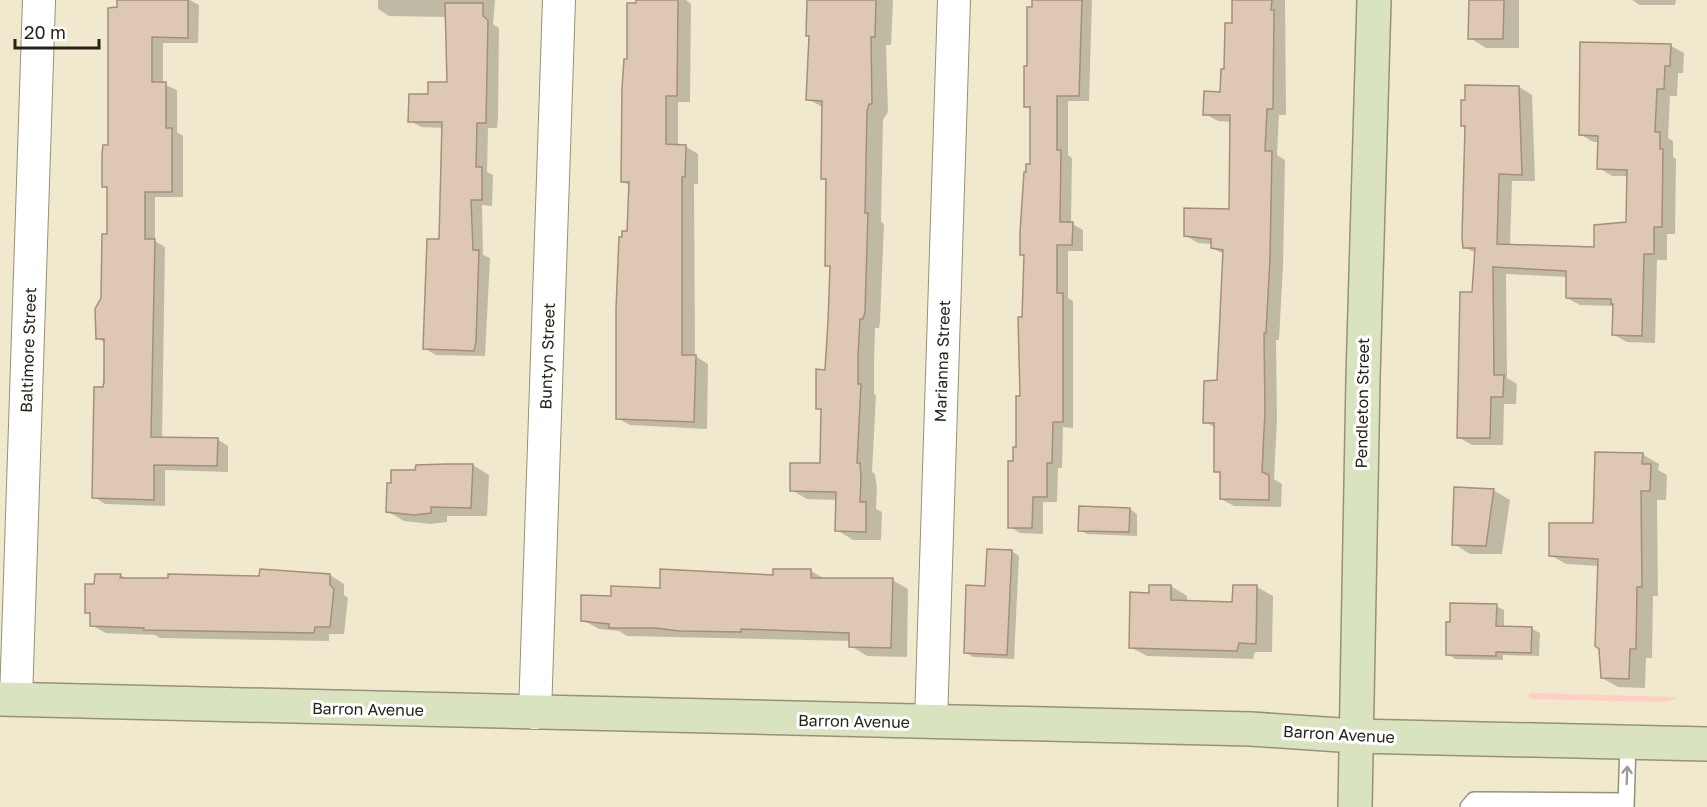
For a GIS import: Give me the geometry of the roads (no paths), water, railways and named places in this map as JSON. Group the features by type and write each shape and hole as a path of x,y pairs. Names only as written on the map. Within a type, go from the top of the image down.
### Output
{"main road":[{"name":"Pendleton Street","path":"1355,807 1374,0"},
{"name":"Barron Avenue","path":"8,699 1251,729 1355,736 1707,744"}],"street":[{"name":"Baltimore Street","path":"8,699 39,0"},
{"name":"Buntyn Street","path":"534,713 559,0"},
{"name":"Marianna Street","path":"931,722 954,0"}],"lane":[{"path":"1468,807 1474,800 1514,803 1626,804 1628,742"}]}
